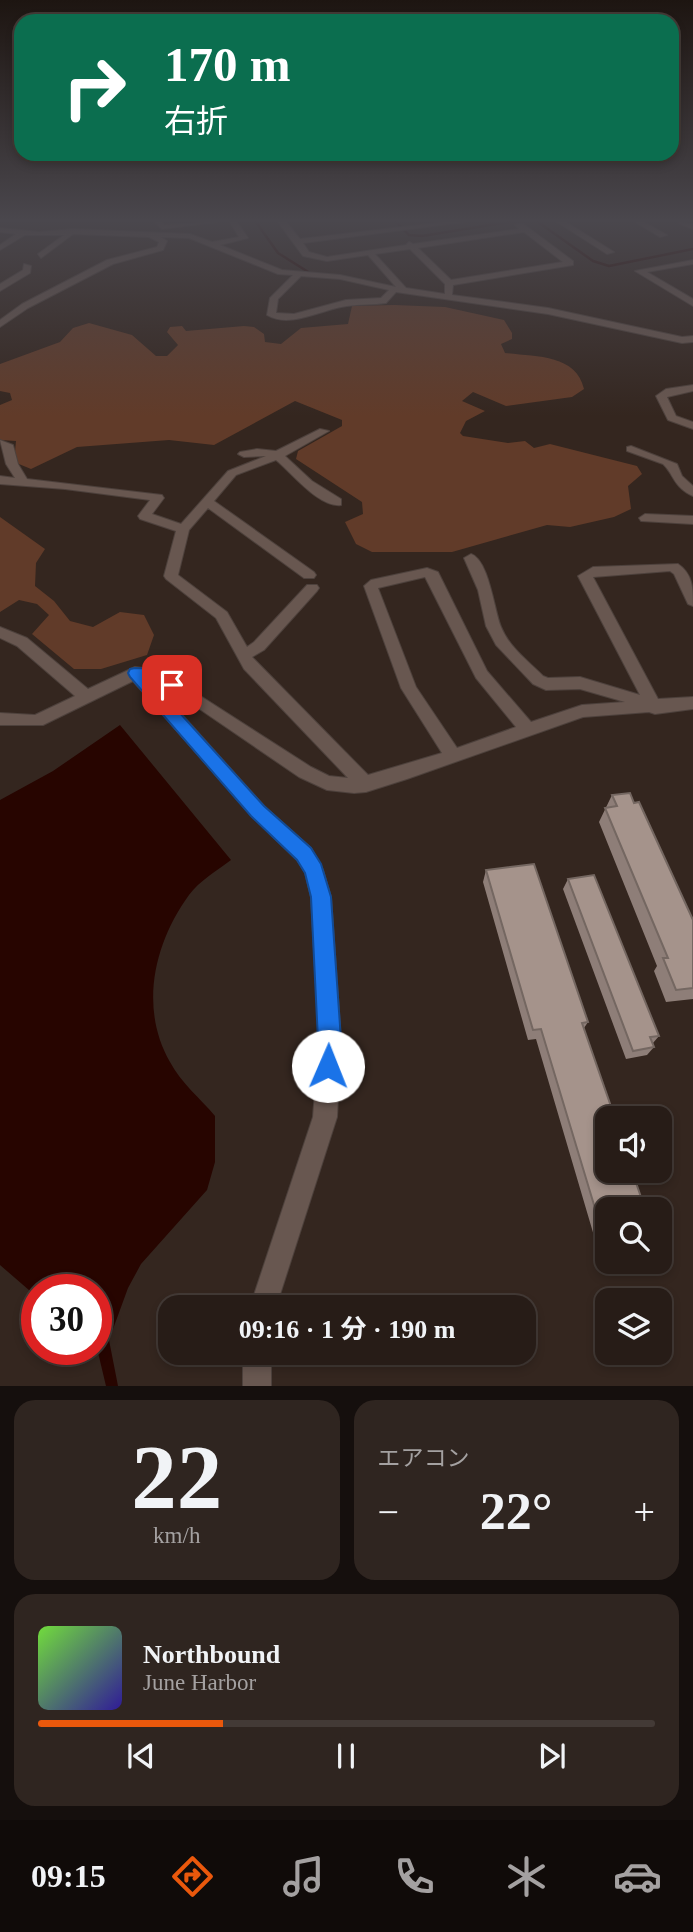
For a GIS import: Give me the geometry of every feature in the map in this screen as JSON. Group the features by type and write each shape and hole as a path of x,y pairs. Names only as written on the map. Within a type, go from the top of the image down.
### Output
{"street":[{"path":"0,324 25,306 62,287"},
{"path":"286,287 274,298 271,315 294,317 346,303 384,301 399,290"},
{"path":"384,287 548,311 682,340 693,339"},
{"path":"396,287 399,290"},
{"path":"449,287 450,295"},
{"path":"665,287 693,303"},
{"path":"693,388 670,391 661,396 672,418 693,426"},
{"path":"324,431 278,455 239,468 183,529 171,576 222,615 249,665 366,785"},
{"path":"0,443 9,447 12,464 23,481"},
{"path":"631,449 673,466 676,477 693,492"},
{"path":"244,454 269,451 278,455 307,483 337,502"},
{"path":"0,480 158,498 144,516 183,529"},
{"path":"207,501 311,581 259,646 244,655"},
{"path":"646,518 693,520"},
{"path":"471,558 485,590 493,626 503,645 538,680 546,684 580,683 629,697 655,708"},
{"path":"655,708 586,576 593,571 673,567 680,572 693,601"},
{"path":"453,756 409,688 372,586 376,583 427,572 433,575 481,674 528,730"},
{"path":"0,632 22,642 88,698"},
{"path":"0,719 37,721 135,673 155,674 305,772 327,783 342,786 366,785 595,709 655,708 693,703"},
{"path":"135,673 258,811 304,854 314,870 321,897 330,1040 325,1117 267,1295"},
{"path":"257,1365 257,1386"}],"shaded area":[{"path":"352,306 445,307 504,320 512,333 512,339 501,344 505,353 553,359 572,369 580,378 584,389 572,397 506,406 473,392 462,401 485,411 466,421 460,433 463,436 508,443 525,441 534,448 550,444 637,466 642,474 628,486 631,509 614,517 570,527 547,525 452,552 372,552 356,544 345,522 363,514 362,502 296,459 298,451 342,426 342,420 295,401 214,445 169,440 77,447 31,469 14,462 16,441 0,440 0,405 12,400 10,393 0,391 0,364 60,342 73,328 89,323 132,335 156,356 167,356 178,345 167,332 170,327 182,326 186,331 254,327 264,334 265,342 281,344 301,328 348,324"},
{"path":"0,517 45,549 36,563 35,586 54,601 70,621 93,627 120,612 144,615 154,635 147,655 101,669 74,669 32,634 49,615 37,604 19,600 0,612"},
{"path":"120,725 231,860 198,885 177,914 159,955 153,998 160,1041 174,1070 215,1116 215,1162 207,1190 141,1264 128,1288 112,1332 112,1274 21,1274 21,1283 0,1265 0,800 53,771"},
{"path":"112,1355 118,1386 106,1386 101,1365 112,1365"}],"building":[{"path":"630,793 634,803 639,802 693,920 693,988 676,990 663,958 668,958 605,808 617,806 612,795"},
{"path":"534,864 588,1022 582,1023 611,1106 595,1106 595,1183 636,1183 641,1197 595,1197 595,1208 541,1029 533,1030 486,870"},
{"path":"594,875 659,1036 650,1037 654,1047 633,1051 568,879"}],"route":[{"path":"172,685 155,674 135,673 258,811 304,854 314,870 321,897 330,1040 328,1066"}]}
